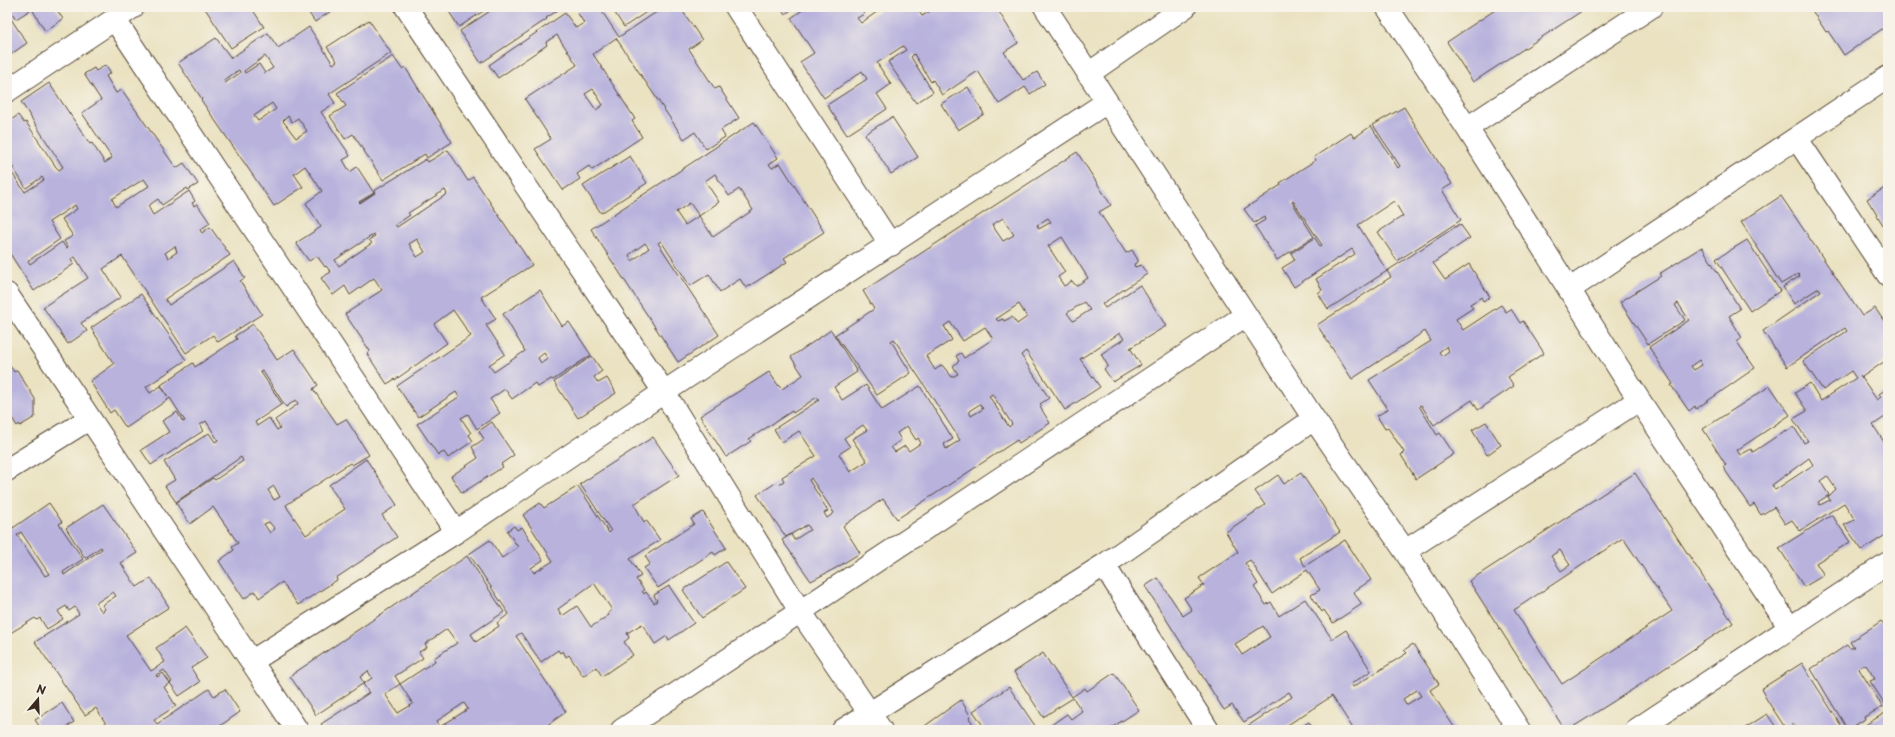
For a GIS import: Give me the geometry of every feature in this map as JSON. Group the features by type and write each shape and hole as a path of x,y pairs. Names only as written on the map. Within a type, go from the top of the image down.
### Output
{"street":[{"path":"7,91 133,7"},
{"path":"406,7 664,392 800,611 881,730"},
{"path":"736,7 891,245"},
{"path":"1045,7 1314,419 1405,550 1519,730"},
{"path":"1088,74 1185,7"},
{"path":"1387,7 1467,128 1639,400 1790,628"},
{"path":"1467,128 1651,7"},
{"path":"115,20 456,532"},
{"path":"1570,289 1888,77"},
{"path":"252,661 456,532 664,392 891,245 1107,102"},
{"path":"1797,139 1888,275"},
{"path":"7,294 297,730"},
{"path":"622,730 1246,316"},
{"path":"1405,550 1639,400"},
{"path":"7,470 90,419"},
{"path":"843,730 869,712 1104,565 1314,419"},
{"path":"1636,730 1888,563"},
{"path":"1104,565 1208,730"}],"building":[{"path":"8,7 55,7 63,19 45,31 32,9 16,19"},
{"path":"204,7 251,7 264,27 231,48"},
{"path":"305,7 337,7 315,22"},
{"path":"446,7 483,7 485,10 459,27"},
{"path":"496,7 555,7 557,11 481,63 460,31"},
{"path":"585,7 599,7 619,37 664,7 680,7 702,40 689,49 715,89 719,87 739,118 721,130 725,137 706,149 695,132 684,139 616,38 593,54 635,119 632,121 642,137 592,170 589,166 577,174 580,179 563,190 535,149 551,139 525,99 577,65 557,35 546,42 547,45 498,78 489,65 565,13 576,28 584,23 577,12","holes":["593,89 603,105 596,110 585,94"]},
{"path":"611,7 654,7 624,27"},
{"path":"780,7 796,7 785,14"},
{"path":"807,7 859,7 864,14 857,18 861,23 884,7 923,7 918,10 922,16 937,7 996,7 1018,43 1004,52 1023,80 1037,72 1045,84 1030,94 1025,87 999,104 978,71 942,95 933,80 931,82 914,54 911,57 933,92 916,103 888,62 906,50 903,46 877,63 891,84 877,94 887,109 847,135 827,105 867,79 862,71 824,98 800,62 814,53 791,18"},
{"path":"1497,7 1588,7 1473,82 1447,42 1498,8"},
{"path":"1811,7 1888,7 1888,25 1844,55 1828,31 1826,32"},
{"path":"7,13 27,43 7,57"},
{"path":"369,20 391,53 329,94 335,103 321,112 350,156 343,160 350,172 357,167 374,193 359,202 360,203 375,193 374,191 426,159 428,162 448,150 468,181 473,177 532,265 481,297 496,319 486,325 505,354 489,365 494,372 525,351 503,314 540,290 562,326 569,322 591,355 553,380 551,379 538,387 535,383 512,399 505,389 490,399 500,413 477,429 468,414 461,418 471,433 469,435 473,441 448,458 444,452 438,455 417,424 459,397 456,392 418,417 397,386 471,336 453,310 434,324 447,343 395,380 387,384 367,354 370,351 345,314 382,290 374,278 350,295 345,286 333,295 321,278 331,272 326,266 325,267 317,256 309,261 296,243 321,227 306,203 322,191 305,166 294,174 303,187 274,206 201,100 202,99 178,63 216,38 231,58 268,33 278,48 309,27 333,64 337,61 327,47","holes":["265,56 273,68 265,73 259,64 245,73 244,71","239,70 240,73 225,83 224,80","272,103 276,109 258,121 254,116","288,116 292,122 298,118 307,131 296,138 283,121","445,190 447,194 397,227 395,225 410,215 408,213","374,234 375,236 369,240 372,243 339,266 335,260","417,239 425,252 417,257 409,244","544,353 548,359 541,363 538,358"]},
{"path":"393,56 402,69 405,67 452,142 427,158 425,154 383,180 353,134 345,139 330,116 346,106 337,93"},
{"path":"106,65 111,73 106,76 116,93 122,90 176,168 184,163 198,184 188,190 187,188 162,205 158,199 148,206 153,215 189,191 195,201 192,203 194,206 197,204 210,223 200,230 202,233 210,227 230,255 165,299 169,305 234,261 245,278 240,281 262,314 218,342 213,335 186,353 122,256 103,269 121,297 81,323 87,331 68,344 43,307 88,278 75,257 71,259 74,264 34,291 7,249 7,171 9,174 12,173 25,192 44,180 42,177 26,188 7,158 7,123 18,115 24,123 26,122 56,167 59,170 63,167 21,102 49,83 90,144 92,143 105,163 112,158 82,113 101,100 84,74 94,68 96,71","holes":["144,179 149,186 116,207 112,199","75,205 77,209 62,219 73,236 64,241 68,247 66,248 62,242 30,264 28,261 60,239 49,222","175,246 177,252 168,258 165,253"]},
{"path":"968,87 984,114 958,130 941,104"},
{"path":"1404,107 1452,184 1442,190 1461,220 1397,261 1378,232 1403,216 1394,201 1358,225 1387,271 1328,309 1318,293 1322,290 1316,279 1355,254 1352,249 1294,287 1282,268 1295,260 1291,253 1315,238 1320,246 1322,245 1293,201 1292,202 1314,237 1277,260 1255,226 1265,220 1264,217 1254,223 1244,209 1281,185 1280,183 1316,160 1314,157 1351,133 1354,138 1371,126 1398,168 1400,166 1373,125"},
{"path":"892,117 918,157 891,174 865,134"},
{"path":"754,122 778,158 769,164 772,168 780,163 824,232 784,258 787,262 746,288 740,279 720,292 709,274 690,286 661,241 658,243 719,335 678,362 591,229","holes":["715,174 729,196 739,189 753,210 713,237 699,216 719,202 705,181","690,203 699,216 685,225 676,212","645,243 649,248 632,261 629,255"]},
{"path":"1077,152 1111,205 1099,212 1126,253 1132,250 1138,260 1138,262 1134,264 1135,267 1141,265 1147,274 1102,304 1105,308 1140,285 1166,326 1130,348 1141,365 1113,382 1104,369 1108,366 1101,354 1124,339 1120,333 1080,359 1100,387 1065,410 1026,351 1021,355 1049,398 1040,404 1042,406 1040,407 1050,423 1019,443 1017,440 897,519 883,499 843,526 860,553 811,581 782,540 790,535 786,537 757,495 777,482 779,484 784,481 782,477 816,456 799,431 782,442 774,429 819,400 817,397 793,413 792,411 749,439 751,441 726,457 700,416 769,372 782,389 803,375 791,357 831,330 857,372 834,387 842,400 866,385 882,410 920,386 953,439 944,444 946,449 960,440 894,339 891,341 911,373 877,395 835,335 874,309 863,291","holes":["1003,218 1014,235 1003,241 992,225","1048,218 1051,222 1039,229 1037,225","1062,237 1088,278 1076,286 1072,281 1064,286 1058,277 1065,272 1048,246","1084,302 1090,310 1073,321 1067,313","1019,304 1027,317 1017,324 1012,317 1004,321 1003,319 998,321 996,319","950,322 963,341 985,327 993,339 964,358 961,353 956,356 959,361 953,366 958,374 952,377 942,365 935,370 926,356 952,340 944,326","992,394 1012,424 1009,427 989,396","980,404 983,409 971,416 969,411","863,425 867,430 852,439 867,461 850,472 839,454 850,447 844,438","907,426 916,440 918,438 921,443 909,451 905,446 895,452 891,447 901,440 897,433","811,478 834,513 827,518 824,513 828,511 809,480","807,525 810,530 794,540 791,534"]},
{"path":"630,156 647,183 601,213 583,186"},
{"path":"1888,186 1888,233 1867,199"},
{"path":"1781,196 1862,316 1875,308 1888,327 1888,359 1862,377 1860,375 1877,400 1881,397 1879,394 1888,388 1888,415 1873,425 1888,448 1888,465 1883,468 1888,477 1888,528 1885,530 1887,534 1862,550 1844,525 1855,520 1844,503 1800,531 1792,520 1785,524 1774,507 1761,515 1754,504 1750,507 1723,467 1726,465 1703,429 1770,386 1790,415 1737,450 1740,455 1751,449 1753,452 1786,430 1787,431 1794,427 1804,443 1808,441 1793,419 1807,411 1795,393 1810,383 1821,401 1856,378 1851,371 1823,390 1803,361 1847,331 1845,328 1787,367 1763,331 1821,291 1819,288 1794,304 1783,287 1800,276 1798,274 1781,284 1741,222","holes":["1809,458 1813,465 1775,490 1772,485","1827,476 1836,489 1828,497 1830,500 1820,505 1818,502 1829,495 1820,481"]},
{"path":"1460,224 1470,238 1433,263 1445,280 1469,264 1490,297 1483,301 1481,297 1470,304 1473,308 1456,319 1463,330 1501,305 1506,312 1511,309 1520,323 1523,321 1544,353 1508,377 1514,386 1478,410 1472,400 1434,425 1421,405 1419,406 1437,435 1440,433 1454,454 1416,479 1401,455 1404,452 1388,428 1385,429 1377,416 1388,409 1369,380 1431,341 1425,331 1352,379 1317,325 1391,277 1387,271","holes":["1447,346 1449,351 1442,356 1439,352"]},
{"path":"1747,240 1780,291 1750,311 1716,259"},
{"path":"1702,247 1740,309 1729,316 1742,338 1737,342 1755,368 1696,409 1695,406 1689,411 1671,385 1673,384 1649,347 1689,320 1678,303 1675,305 1685,320 1648,344 1620,302 1661,276 1659,274","holes":["1699,360 1702,365 1694,370 1691,366"]},
{"path":"141,294 186,360 146,387 150,393 161,386 168,397 161,385 193,363 195,367 237,339 235,336 253,324 277,360 294,349 318,385 313,389 337,424 346,419 369,455 352,465 350,463 286,505 288,509 306,535 345,509 329,485 366,459 397,505 382,515 397,537 336,578 337,580 298,605 282,582 259,598 255,591 244,599 219,561 234,550 232,547 238,543 213,507 190,524 176,503 213,478 215,480 243,461 241,457 176,502 165,486 175,480 164,462 209,433 215,442 218,440 206,421 200,425 203,431 151,465 141,450 169,432 162,421 177,412 183,422 185,421 170,398 126,428 114,410 110,413 90,381 114,364 91,328","holes":["262,370 286,407 296,400 298,404 275,420 280,428 277,430 269,418 257,426 255,422 282,404 260,371","274,486 280,497 274,500 268,490","269,522 275,529 270,533 264,524"]},
{"path":"592,356 602,371 594,377 598,383 607,378 616,393 578,418 554,382"},
{"path":"7,361 14,372 17,370 35,399 35,417 20,426 19,424 17,426 7,410"},
{"path":"492,422 514,455 501,464 503,467 462,493 451,476 478,458 472,447 484,439 479,431"},
{"path":"1486,422 1501,445 1487,455 1472,430"},
{"path":"653,437 679,475 634,504 644,522 646,520 660,540 630,559 641,576 636,579 644,590 642,591 644,594 646,592 654,603 657,601 654,595 669,586 694,623 669,640 667,636 655,644 642,624 627,633 629,638 624,642 633,655 602,676 596,667 583,676 569,655 566,657 563,651 560,653 558,650 541,662 521,633 516,636 566,712 540,730 435,730 468,709 464,703 437,721 439,725 432,730 325,730 321,724 369,693 363,684 372,678 368,671 360,677 364,683 316,715 290,676 467,556 504,612 471,634 476,642 499,626 497,623 509,614 469,554 490,540 502,558 518,547 507,531 514,526 517,530 522,527 543,560 531,568 534,573 553,561 523,515 540,503 544,508 578,486 609,533 611,531 580,484","holes":["594,583 612,610 608,613 609,615 591,627 577,606 562,616 558,609","447,629 457,643 434,658 435,661 400,684 395,676 423,658 419,652 427,647 425,644","400,684 413,704 398,713 385,694"]},
{"path":"1301,473 1340,532 1300,558 1305,566 1345,540 1371,580 1353,592 1362,604 1333,623 1324,610 1322,612 1311,595 1320,590 1307,570 1272,594 1250,560 1245,563 1258,584 1254,587 1266,605 1271,602 1279,616 1305,599 1332,639 1346,630 1371,671 1351,684 1353,687 1407,653 1404,650 1413,644 1439,684 1430,690 1456,730 1380,730 1376,725 1368,730 1354,730 1332,696 1280,730 1249,730 1246,727 1292,697 1289,692 1244,722 1232,705 1224,710 1145,586 1158,578 1183,616 1192,610 1184,598 1204,585 1199,578 1238,552 1226,532 1265,505 1255,491 1278,475 1284,484","holes":["1263,626 1270,637 1242,655 1235,644","1417,690 1421,696 1406,705 1403,699"]},
{"path":"1635,473 1733,623 1635,688 1568,730 1565,730 1469,581","holes":["1623,538 1672,611 1562,684 1514,610","1560,550 1570,565 1561,571 1551,556"]},
{"path":"49,503 62,522 59,524 83,559 63,572 64,575 102,549 101,547 85,558 66,528 103,504 137,553 121,563 137,587 151,578 169,607 126,635 151,671 165,662 156,648 185,628 207,658 191,668 200,682 179,696 170,683 164,687 176,706 154,720 157,724 209,689 214,696 225,689 240,712 214,730 110,730 96,708 85,715 35,642 79,614 75,607 69,611 66,606 58,611 63,619 47,629 40,618 37,620 35,618 7,635 7,519 13,528","holes":["21,532 49,574 45,576 17,535","113,592 116,596 102,605 105,609 102,612 96,603","164,670 172,682 170,683 163,673 157,677 156,675"]},
{"path":"703,512 726,548 715,555 713,552 658,588 644,568 650,564 645,556 694,524 691,519"},
{"path":"1832,515 1850,542 1816,563 1824,575 1804,587 1779,548"},
{"path":"726,562 745,589 702,618 683,590"},
{"path":"1888,620 1888,709 1870,681 1875,679 1866,665 1860,666 1861,667 1859,669 1883,707 1864,717 1865,719 1848,730 1811,669 1847,645 1849,648 1854,648 1850,642 1881,621 1883,623"},
{"path":"1043,653 1072,697 1085,688 1087,691 1114,673 1139,710 1108,730 1044,730 1067,714 1071,719 1082,711 1073,698 1043,717 1014,672"},
{"path":"1802,663 1844,730 1797,730 1793,724 1786,729 1767,700 1761,689"},
{"path":"1009,687 1038,730 986,730 973,711"},
{"path":"961,700 971,717 969,718 977,730 923,730 922,728"},
{"path":"62,703 74,722 62,730 42,730 35,720"},
{"path":"1888,711 1888,730 1864,730 1862,727"},
{"path":"1767,714 1778,730 1742,730"},
{"path":"1309,722 1314,730 1296,730"}]}
